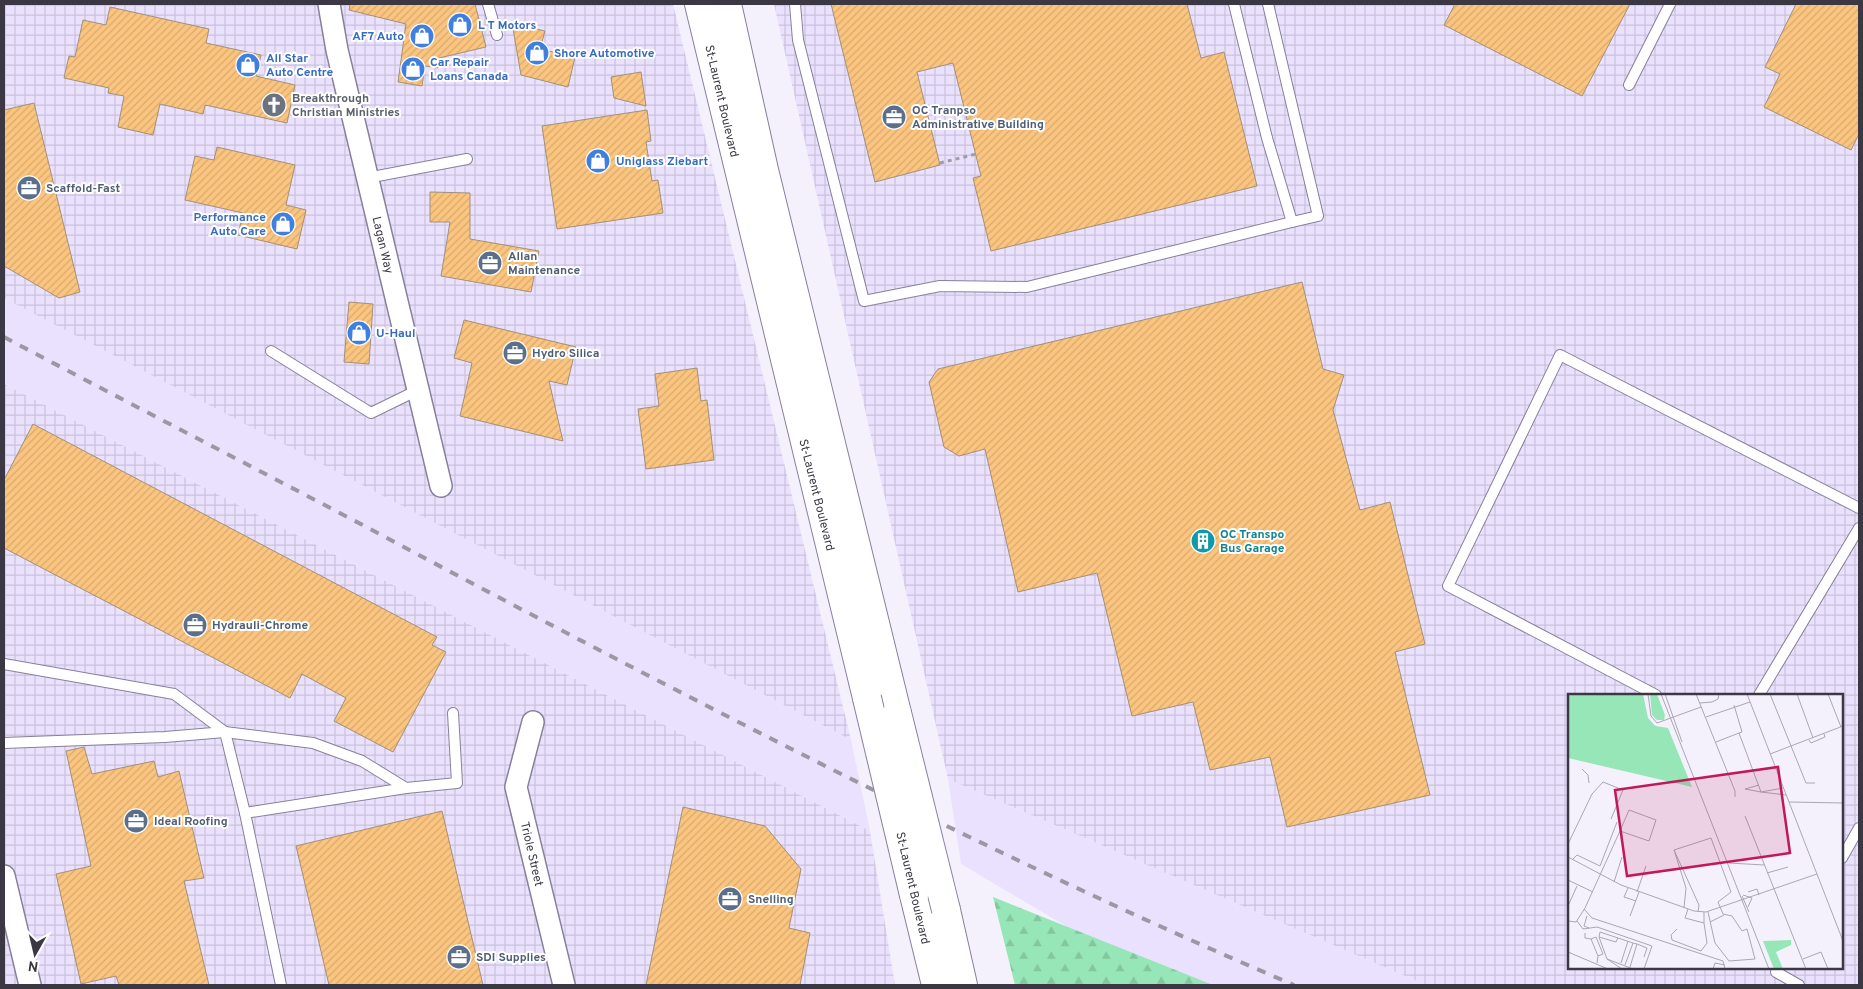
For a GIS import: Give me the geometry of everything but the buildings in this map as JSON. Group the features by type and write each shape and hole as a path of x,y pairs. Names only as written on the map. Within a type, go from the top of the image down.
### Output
{"main road":[{"name":"St-Laurent Boulevard","path":"699,4 936,985"},
{"name":"St-Laurent Boulevard","path":"727,4 766,179 963,985"}],"street":[{"name":"Lagan Way","path":"329,4 337,50 441,486"},
{"name":"Triole Street","path":"532,722 516,787 564,985"},
{"path":"4,876 30,985"}],"lane":[{"path":"488,4 497,35"},
{"path":"795,4 798,40 864,301 940,286 1027,287 1318,216 1268,4"},
{"path":"1234,4 1268,138 1292,222"},
{"path":"1629,85 1670,4"},
{"path":"367,178 467,160"},
{"path":"271,351 371,413 418,390"},
{"path":"1654,694 1448,586 1560,355 1859,508"},
{"path":"1760,694 1859,528"},
{"path":"4,664 174,694 225,732 245,813 281,985"},
{"path":"245,813 406,788 457,783 453,713"},
{"path":"4,743 155,738 225,732 313,743 362,761 406,788"},
{"path":"1843,856 1859,828"},
{"path":"1778,969 1776,972 1799,985"}],"path":[{"path":"940,163 976,154"}],"shaded area":[{"path":"4,4 673,4 851,740 4,298"},
{"path":"774,4 1859,4 1859,985 1426,985 948,779"},
{"path":"4,297 851,740 870,831 4,384"},
{"path":"4,384 870,831 895,985 4,985"},
{"path":"948,779 1426,985 1186,985 1108,951 961,864"}],"green space":[{"path":"993,897 1213,985 1015,985"}],"railway":[{"path":"4,337 656,680 866,786 1079,889 1294,985"}],"place":[{"name":"L T Motors","path":"460,25"},
{"name":"AF7 Auto","path":"422,36"},
{"name":"Shore Automotive","path":"537,53"},
{"name":"All Star Auto Centre","path":"248,65"},
{"name":"Car Repair Loans Canada","path":"413,69"},
{"name":"Breakthrough Christian Ministries","path":"274,105"},
{"name":"OC Tranpso Administrative Building","path":"894,117"},
{"name":"Uniglass Ziebart","path":"598,161"},
{"name":"Scaffold-Fast","path":"29,188"},
{"name":"Performance Auto Care","path":"283,224"},
{"name":"Allan Maintenance","path":"490,263"},
{"name":"U-Haul","path":"359,333"},
{"name":"Hydro Silica","path":"515,353"},
{"name":"OC Transpo Bus Garage","path":"1203,541"},
{"name":"Hydrauli-Chrome","path":"195,625"},
{"name":"Ideal Roofing","path":"136,821"},
{"name":"Snelling","path":"730,899"},
{"name":"SDI Supplies","path":"459,957"}]}
